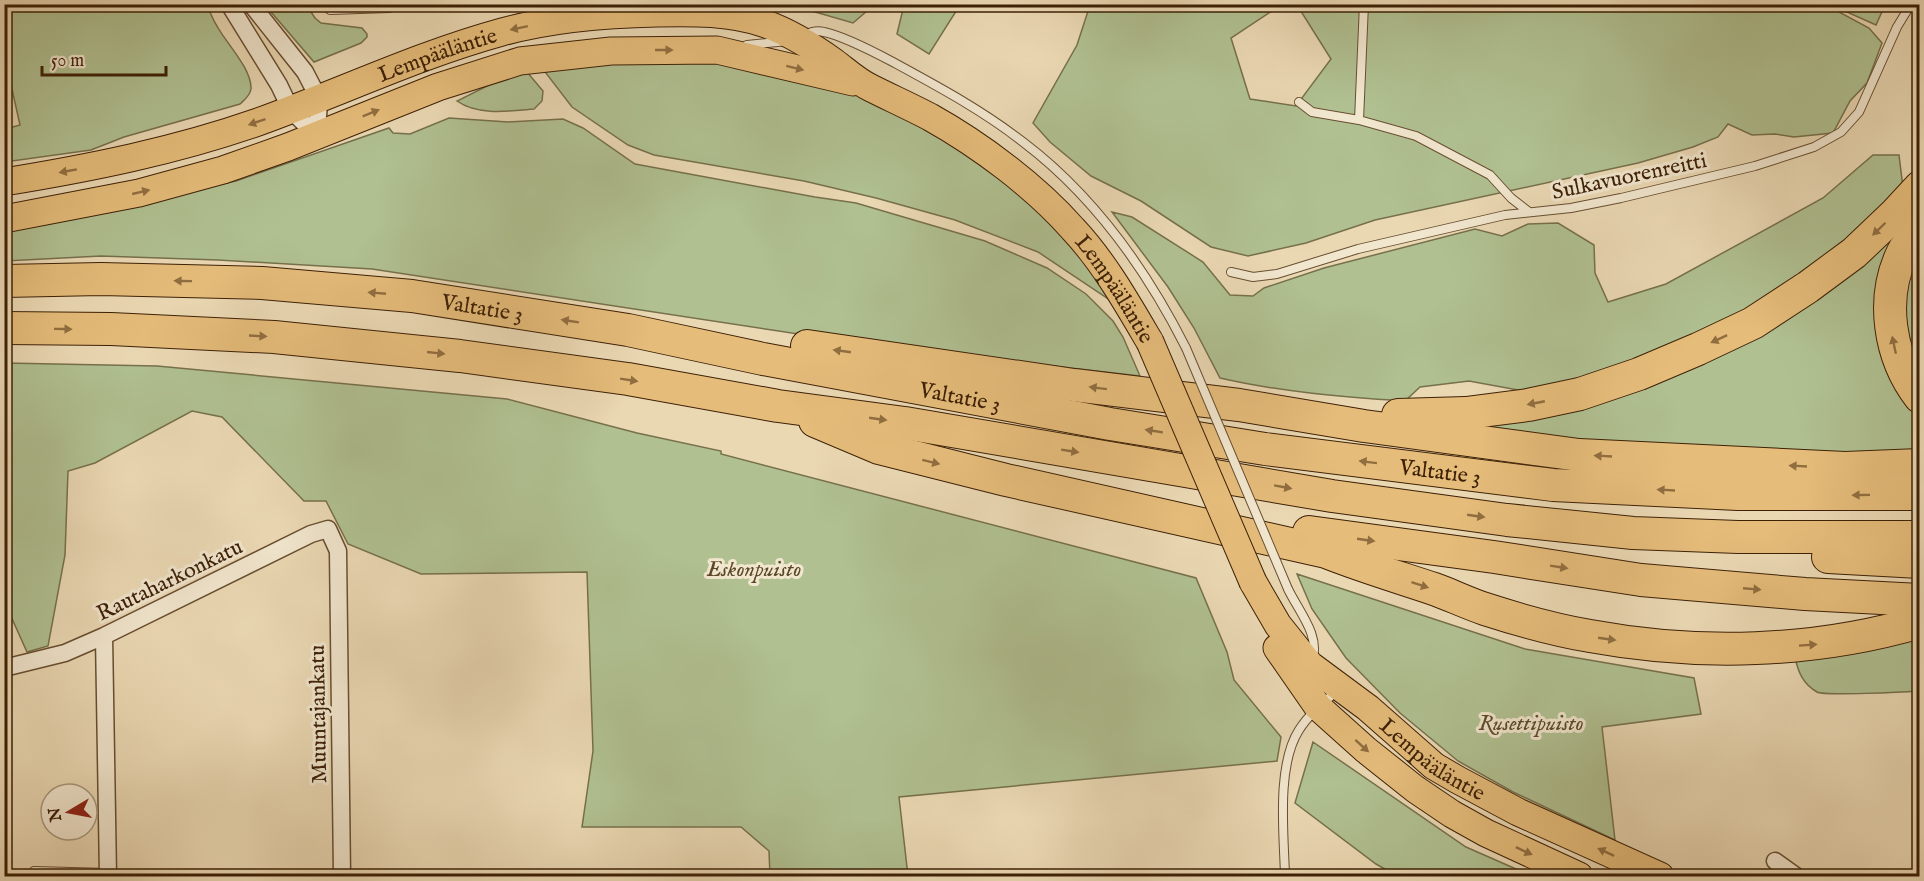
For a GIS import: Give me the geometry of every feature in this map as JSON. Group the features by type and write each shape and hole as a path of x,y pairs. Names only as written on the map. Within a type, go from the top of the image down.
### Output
{"highway":[{"path":"1239,405 1409,415 1466,413 1528,405 1580,394 1639,374 1753,323 1854,253 1920,187"},
{"path":"1920,229 1903,251 1894,275 1891,329 1897,358 1907,381 1920,397"},
{"name":"Valtatie 3","path":"4,281 101,279 262,283 412,296 628,330 763,359 1110,424 1265,449 1565,485 1738,494 1920,494"},
{"path":"628,330 678,326 1062,383 1239,405 1364,426 1579,455 1845,468 1920,465"},
{"name":"Valtatie 3","path":"4,328 111,329 274,337 482,359 628,379 778,406 904,423 1332,496 1508,520 1633,533 1738,537 1920,537"},
{"path":"778,406 879,448 1006,480 1326,552 1483,608 1590,636 1672,648 1750,649 1819,644 1920,622"},
{"path":"1141,510 1483,556 1641,580 1805,594 1920,600"},
{"path":"1633,533 1742,551 1920,562"}],"main road":[{"name":"Lempääläntie","path":"4,182 137,157 219,135 291,110 412,62 494,34 554,21 606,14 683,12 727,16 765,24 799,39 866,86 930,117 974,144 1046,202 1074,229 1131,308 1150,342 1253,582 1278,650 1318,706 1384,765 1452,814 1486,833 1579,876"},
{"name":"Lempääläntie","path":"4,219 102,201 190,180 258,158 438,87 520,61 611,51 717,50 866,86"},
{"name":"Lempääläntie","path":"1253,582 1278,626 1297,651 1368,708 1434,766 1518,812 1660,876"}],"street":[{"path":"229,4 279,85 291,110 317,135"},
{"path":"251,4 305,72 320,99 317,135"},
{"name":"Rautaharkonkatu","path":"4,668 65,653 104,636 311,534 328,530 338,552"},
{"name":"Muuntajankatu","path":"338,552 342,876"},
{"path":"104,636 108,874"},
{"path":"1775,861 1796,876"}],"lane":[{"path":"324,4 330,10 389,8 405,4"},
{"path":"1359,120 1364,4"},
{"name":"Sulkavuorenreitti","path":"1299,102 1318,114 1359,120 1416,136 1490,175 1511,198 1529,212 1571,208 1681,184 1783,158 1825,143 1848,125 1859,112 1897,27 1911,4"},
{"path":"717,50 729,45 777,44 799,39 812,31 824,32 872,50 947,90 1025,143 1074,187 1117,238 1159,298 1186,348 1288,589 1314,638 1316,650 1311,664"},
{"path":"1231,272 1254,277 1277,274 1358,249 1494,217 1529,212"},
{"path":"1285,876 1284,777 1296,735 1318,706 1340,687"},
{"path":"34,871 108,874"}],"green space":[{"path":"904,4 960,5 929,54 897,34"},
{"path":"1842,4 1885,5 1876,25 1840,9"},
{"path":"207,5 221,33 247,73 251,89 240,104 124,137 91,150 5,162 5,129 20,125 5,58 5,6"},
{"path":"265,5 303,5 321,23 362,28 367,37 361,43 314,62"},
{"path":"791,5 870,5 868,10 853,23"},
{"path":"1090,5 1281,5 1231,38 1250,99 1296,106 1331,59 1297,5 1839,5 1837,11 1869,28 1882,43 1867,83 1850,101 1833,133 1794,137 1775,134 1752,135 1728,124 1718,137 1638,163 1375,220 1306,243 1248,256 1211,247 1141,201 1091,176 1050,142 1033,123 1077,45"},
{"path":"682,57 789,73 866,98 956,146 1026,198 1075,251 1113,298 1110,300 1038,252 955,220 804,181 654,155 628,145 572,107 542,68"},
{"path":"527,72 543,91 542,101 534,109 484,111 465,106 457,101 507,76"},
{"path":"449,118 508,122 563,119 583,128 635,164 856,203 985,241 1047,268 1086,294 1113,321 1123,337 1140,376 871,345 372,269 101,256 5,261 5,230 236,181 389,128 393,133 410,134"},
{"path":"1873,155 1899,155 1903,188 1850,236 1791,284 1731,320 1633,364 1563,386 1518,390 1469,381 1420,387 1405,401 1335,396 1220,378 1194,328 1168,287 1112,212 1132,217 1203,262 1230,295 1253,296 1264,288 1324,268 1475,229 1502,236 1528,224 1558,223 1594,245 1595,273 1608,302 1666,284 1823,198"},
{"path":"1919,197 1919,221 1895,250 1919,410 1919,454 1834,455 1588,444 1450,422 1637,382"},
{"path":"1919,250 1919,375 1901,329 1904,287"},
{"name":"Eskonpuisto","path":"4,363 157,366 507,399 637,433 721,451 721,454 1196,578 1227,652 1234,680 1281,737 1277,761 899,797 908,876 770,876 769,851 741,827 582,827 593,751 587,572 421,574 348,544 326,501 304,501 222,417 192,411 95,463 68,471 65,555 48,646 27,652 5,603"},
{"name":"Rusettipuisto","path":"1297,574 1525,649 1694,678 1701,714 1602,727 1615,840 1513,792 1458,761 1400,713 1346,658 1312,609"},
{"path":"1919,637 1919,691 1849,694 1817,692 1802,677 1795,657 1861,652"},
{"path":"1313,742 1466,847 1532,876 1397,876 1376,864 1295,803"}]}
